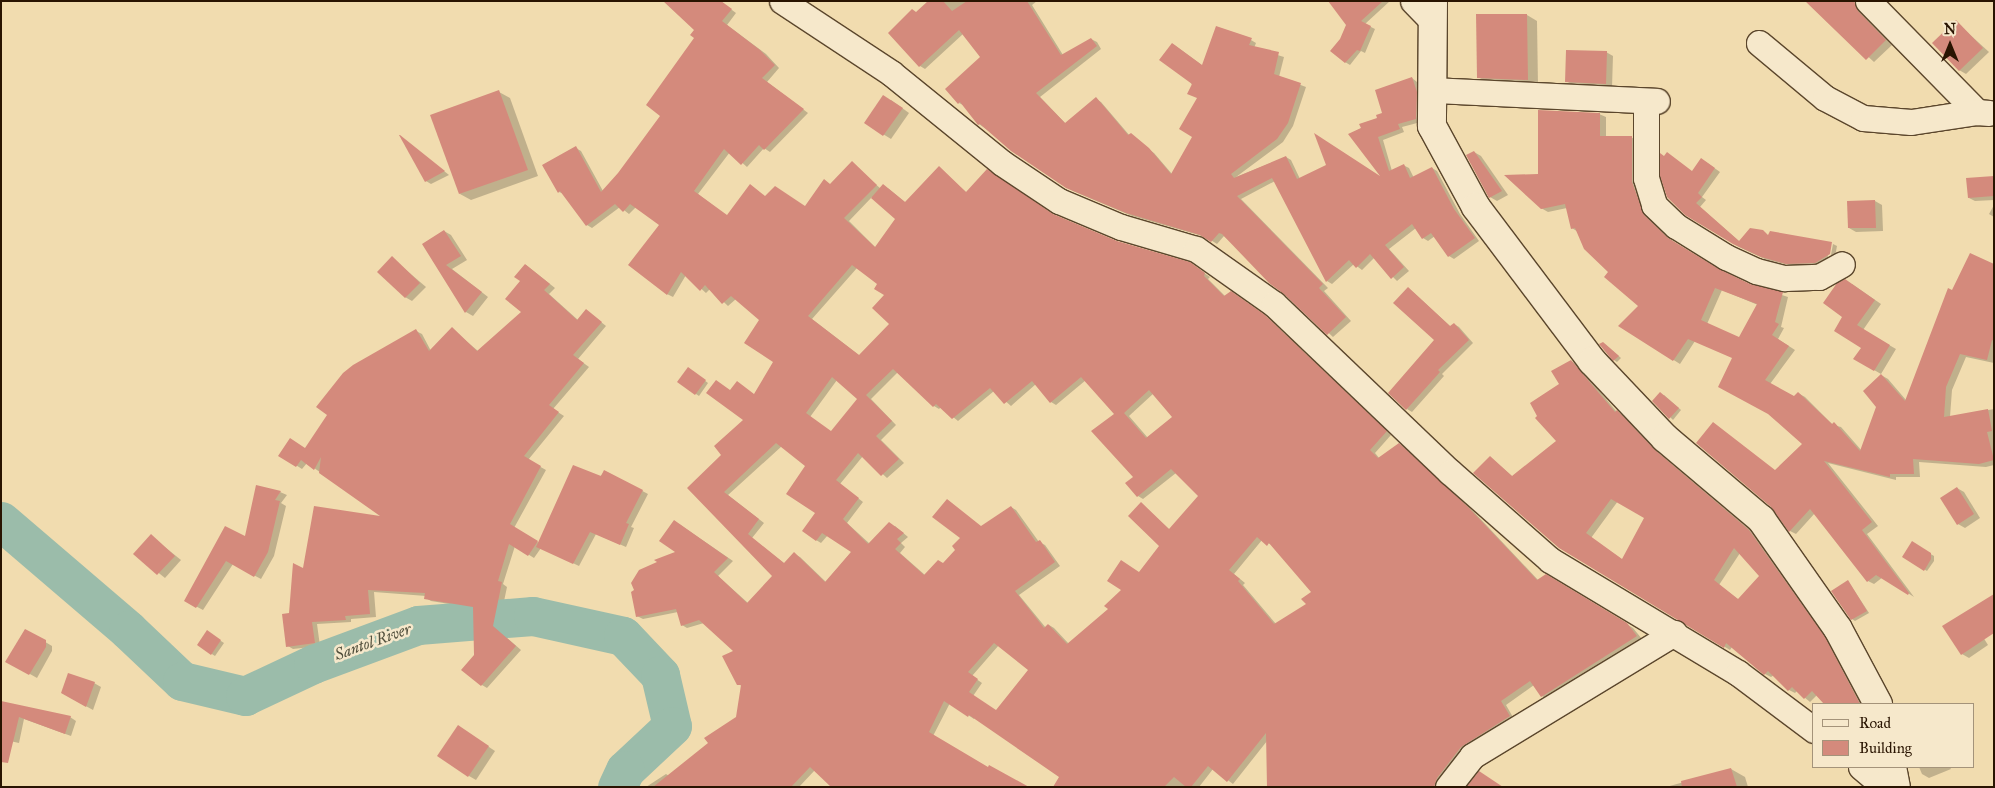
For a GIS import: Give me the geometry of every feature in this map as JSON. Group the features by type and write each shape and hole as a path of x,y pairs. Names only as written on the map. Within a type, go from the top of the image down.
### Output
{"street":[{"path":"782,1 891,74 1002,162 1059,201 1121,227 1196,249 1266,298 1450,472 1550,560 1738,673 1812,728"},
{"path":"1413,1 1433,11 1432,126 1476,206 1592,361 1664,438 1761,520 1838,629 1877,703"},
{"path":"1868,1 1985,113"},
{"path":"1759,43 1825,98 1863,118 1911,122 1985,113"},
{"path":"1433,90 1652,101 1646,178 1654,205 1676,226 1726,257 1756,271 1786,278 1819,277 1842,264"},
{"path":"1448,787 1472,756 1674,633"},
{"path":"1861,768 1885,787"},
{"path":"1892,768 1896,787"}],"building":[{"path":"663,1 721,1 732,9 722,21 760,50 775,65 762,78 804,109 764,150 759,145 741,165 724,149 694,191 727,215 750,184 765,196 775,186 805,206 824,179 830,184 852,161 877,185 844,218 875,247 895,219 871,198 883,184 905,202 939,166 966,192 987,169 1053,214 1117,241 1190,262 1205,273 1204,276 1224,296 1231,291 1265,315 1387,431 1370,450 1378,458 1399,443 1468,507 1537,580 1546,574 1627,623 1637,636 1541,697 1530,681 1501,701 1510,716 1461,747 1437,778 1434,787 1267,787 1266,733 1227,782 1208,766 1191,787 1186,787 1174,777 1164,787 1053,787 1059,777 969,715 968,717 944,701 929,732 988,767 989,765 1029,787 831,787 810,767 791,787 653,787 708,743 704,738 736,717 741,685 737,685 722,656 733,651 699,620 681,626 676,609 636,617 631,592 634,590 631,583 639,570 657,562 654,560 675,552 659,541 674,520 728,558 714,572 747,603 772,576 687,488 721,455 714,446 743,420 706,393 716,380 730,390 737,381 754,394 773,362 744,343 759,320 731,296 722,304 705,285 700,291 681,272 667,295 628,265 659,225 630,204 623,212 615,204 586,226 560,191 558,193 542,165 576,146 601,192 618,173 660,116 646,105 694,38 690,35 694,30","holes":["852,265 877,284 874,289 884,295 872,308 889,324 859,355 808,316","893,369 933,407 936,404 952,419 990,388 1004,404 1032,381 1050,403 1081,377 1114,414 1091,431 1133,477 1125,483 1137,497 1171,469 1198,496 1169,529 1141,502 1128,516 1159,546 1139,572 1121,560 1107,581 1121,590 1104,606 1108,609 1067,644 1048,624 1044,628 1015,591 1055,562 1040,540 1036,542 1011,506 981,526 947,499 932,517 960,538 952,546 955,550 943,563 938,560 924,575 895,549 901,543 897,539 904,533 889,522 868,544 843,519 859,498 836,480 858,453 881,476 899,459 876,436 892,421 866,395","832,377 857,399 831,431 806,413","1149,390 1172,417 1146,438 1124,413","776,443 805,466 786,494 815,513 802,531 816,541 822,533 851,552 825,582 794,552 784,563 748,534 759,519 724,492","1257,537 1267,546 1269,543 1311,592 1301,599 1306,604 1274,624 1238,581 1240,579 1229,570","994,643 1028,670 996,710 969,692 978,679 968,672"]},
{"path":"928,1 943,1 952,11 967,1 1027,1 1061,55 1091,38 1097,46 1036,93 1065,123 1096,97 1128,135 1131,133 1149,148 1171,174 1192,137 1179,129 1197,98 1187,94 1192,84 1159,60 1172,43 1202,65 1216,26 1252,38 1249,45 1279,52 1274,74 1301,83 1288,123 1277,139 1231,174 1234,178 1286,156 1297,179 1326,165 1314,133 1380,176 1348,134 1361,128 1359,124 1377,118 1376,115 1382,113 1375,90 1412,77 1417,92 1416,119 1398,124 1400,129 1378,137 1389,171 1404,164 1410,178 1432,167 1454,209 1475,238 1448,257 1431,233 1422,239 1412,224 1385,245 1404,267 1391,279 1370,254 1356,268 1349,260 1326,282 1272,178 1237,196 1323,284 1319,288 1346,317 1327,335 1284,294 1269,283 1222,234 1219,233 1211,242 1200,235 1126,213 1066,188 1011,151 980,124 978,125 960,102 958,104 945,89 980,57 959,30 919,67 888,33 912,9 916,12"},
{"path":"1328,1 1383,1 1361,21 1371,26 1360,51 1357,50 1345,63 1330,51 1340,39 1346,25"},
{"path":"1805,1 1854,1 1858,11 1886,40 1866,60"},
{"path":"1476,14 1527,14 1528,80 1477,78"},
{"path":"1956,20 1983,48 1959,71 1932,43"},
{"path":"1566,50 1607,51 1606,84 1565,82"},
{"path":"499,90 528,170 459,194 430,115"},
{"path":"883,95 903,108 883,136 864,123"},
{"path":"1538,110 1600,113 1600,136 1632,136 1632,182 1644,215 1668,238 1719,269 1750,284 1783,292 1775,322 1779,324 1772,335 1789,346 1765,380 1794,396 1798,392 1832,424 1834,422 1860,451 1876,407 1863,391 1881,374 1905,401 1948,288 1952,290 1970,253 1994,264 1994,341 1992,340 1987,360 1960,354 1946,387 1944,417 1988,409 1992,431 1987,432 1994,460 1979,464 1913,459 1914,474 1890,474 1890,477 1824,461 1872,522 1862,530 1909,593 1908,595 1876,575 1867,582 1810,509 1789,532 1771,507 1696,443 1713,422 1775,470 1802,444 1768,414 1718,387 1732,358 1688,339 1673,361 1618,326 1638,306 1604,277 1608,272 1584,249 1575,228 1571,229 1565,204 1541,209 1504,175 1538,174","holes":["1715,288 1757,304 1739,337 1701,320"]},
{"path":"400,135 445,171 425,182"},
{"path":"1474,151 1502,191 1489,198 1466,155"},
{"path":"1667,152 1692,171 1701,158 1715,168 1698,193 1702,197 1696,203 1739,241 1750,228 1763,230 1768,235 1770,231 1832,242 1830,254 1815,263 1786,264 1761,257 1733,244 1685,215 1667,197 1660,176 1660,153 1664,156"},
{"path":"1994,176 1994,196 1968,198 1966,178"},
{"path":"1875,200 1876,228 1848,228 1847,201"},
{"path":"444,230 461,256 446,265 482,292 465,313 422,244"},
{"path":"392,256 420,283 405,298 377,272"},
{"path":"525,264 550,284 544,290 577,320 586,309 602,322 573,355 584,363 549,405 559,412 524,456 541,466 510,524 538,541 528,556 509,544 498,581 502,582 493,626 516,646 481,686 461,670 474,655 473,607 424,599 425,593 368,590 370,614 345,616 346,620 312,622 315,643 286,647 282,614 289,613 293,563 303,568 314,506 380,516 319,473 321,457 314,470 301,460 296,467 278,456 290,438 305,448 327,415 316,407 343,373 353,365 416,329 429,351 452,327 477,351 521,312 505,299 520,281 514,277"},
{"path":"1845,279 1875,300 1857,325 1890,345 1874,371 1853,359 1861,348 1834,331 1842,317 1823,303 1837,283"},
{"path":"1408,287 1450,326 1454,323 1469,340 1438,370 1440,372 1406,410 1388,393 1434,340 1393,303"},
{"path":"1603,342 1619,356 1613,361 1599,344"},
{"path":"1571,360 1615,412 1617,410 1655,450 1749,530 1825,637 1859,703 1823,703 1812,691 1804,699 1792,687 1788,691 1768,671 1764,675 1726,643 1724,648 1559,548 1473,473 1490,456 1512,476 1556,441 1535,418 1537,416 1530,403 1559,384 1551,371","holes":["1611,499 1644,518 1622,559 1586,533","1734,548 1759,576 1738,599 1714,580"]},
{"path":"688,367 706,380 695,395 677,382"},
{"path":"1660,392 1679,408 1669,419 1652,401"},
{"path":"573,465 601,476 604,470 643,490 626,523 629,524 620,545 590,532 573,564 536,547"},
{"path":"256,485 281,491 275,500 280,501 268,552 254,577 226,561 196,608 184,601 225,526 245,536"},
{"path":"1957,487 1974,514 1957,525 1940,498"},
{"path":"151,534 175,556 157,575 133,554"},
{"path":"1912,541 1931,553 1931,559 1924,571 1902,557"},
{"path":"1848,580 1867,611 1851,620 1831,591"},
{"path":"1994,594 1994,633 1961,655 1942,626"},
{"path":"25,629 46,640 46,647 29,675 5,662"},
{"path":"207,630 221,640 211,655 197,645"},
{"path":"68,673 95,682 86,707 61,693"},
{"path":"1,701 71,716 65,734 19,717 8,763 1,762"},
{"path":"458,725 489,746 468,777 437,756"},
{"path":"1731,768 1737,787 1682,787 1681,781"},
{"path":"1479,771 1503,787 1466,787"}],"waterway":[{"name":"Santol River","path":"1,521 128,630 182,681 245,696 313,664 418,625 533,616 623,636 660,675 672,726 625,770 617,787"}]}
